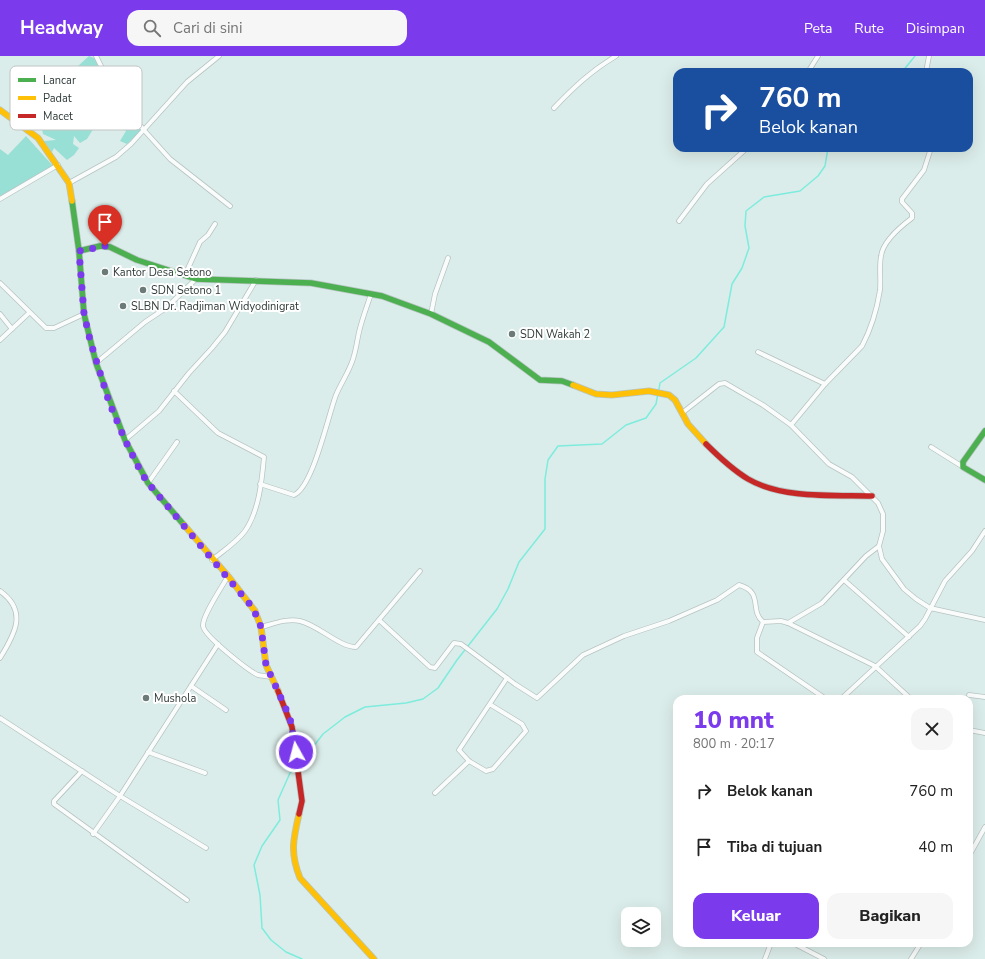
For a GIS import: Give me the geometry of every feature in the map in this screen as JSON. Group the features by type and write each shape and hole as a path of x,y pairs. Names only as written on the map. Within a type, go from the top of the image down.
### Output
{"main road":[{"path":"0,110 10,117"},
{"path":"27,130 38,138 69,183 79,251 84,314 96,363 125,440 148,483 212,560 228,576 253,608 261,627 264,656 271,677 290,718 296,752 302,808 292,846 296,870 300,878 331,914 374,959"},
{"path":"79,251 100,246 110,247 137,260 196,278 311,283 371,294 431,314 489,342 540,380 562,381 585,391 612,395 649,391 662,392 675,400 688,424 720,457 748,479 763,486 776,490 818,495 872,496"},
{"path":"985,431 963,462 963,466 985,480"}],"street":[{"path":"96,56 101,66"},
{"path":"69,183 116,157 188,82 219,56"},
{"path":"554,108 577,83 598,67 616,56"},
{"path":"810,68 818,56"},
{"path":"927,68 929,56"},
{"path":"142,126 170,159 230,206"},
{"path":"679,221 707,184 743,152"},
{"path":"791,424 825,384 862,346 869,332 880,290 881,255 885,244 912,218 912,213 902,202 902,199 924,170 930,152"},
{"path":"0,199 58,165"},
{"path":"185,275 200,242 208,235 215,224"},
{"path":"431,314 435,294 448,258"},
{"path":"96,363 145,322 166,308 196,278"},
{"path":"125,440 159,411 174,391 225,332 256,280"},
{"path":"0,284 42,325 49,329 84,314"},
{"path":"260,484 294,495 302,488 316,458 337,394 344,382 353,358 371,294"},
{"path":"0,340 29,313"},
{"path":"0,314 12,329"},
{"path":"758,352 825,384"},
{"path":"682,412 719,384 725,383 763,405 791,424 829,464 852,477 878,503 883,514 883,531 879,546 882,559 904,589 930,608 985,620"},
{"path":"174,391 218,433 262,454 264,457 254,511 245,530 212,560"},
{"path":"148,483 177,442"},
{"path":"930,447 963,466"},
{"path":"845,695 875,666 909,637 925,620 944,581 972,550 985,531"},
{"path":"788,623 822,603 866,556 879,546"},
{"path":"261,627 285,621 300,621 353,647 360,645 420,571"},
{"path":"228,576 204,622 205,632 258,675 271,677"},
{"path":"844,580 909,637"},
{"path":"379,620 430,667 435,668 451,646 458,643 468,648 507,678 538,698 560,675 583,655 624,636 669,622 718,600 739,585 748,588 753,593 758,614 763,622"},
{"path":"0,591 14,606 18,619 14,634 0,658"},
{"path":"763,622 781,621 788,623 875,666 907,695"},
{"path":"763,622 757,638 757,652 820,695"},
{"path":"93,834 120,796 218,644"},
{"path":"490,705 514,718 522,724 526,731 489,771 481,769 469,761 460,750 507,678"},
{"path":"191,686 226,710"},
{"path":"973,696 985,697"},
{"path":"0,718 120,796 206,848"},
{"path":"973,731 985,733"},
{"path":"148,752 205,773"},
{"path":"435,793 469,761"},
{"path":"82,771 54,803 93,834 187,900"},
{"path":"973,849 985,827"},
{"path":"765,959 770,947"},
{"path":"801,947 824,959"},
{"path":"911,959 918,947"}],"shaded area":[{"path":"89,56 99,60 102,66 78,66"},
{"path":"42,130 93,130 87,139 80,143 74,136 73,144 79,148 74,155 67,160 54,148 52,152 44,141 56,140 43,134"},
{"path":"125,130 142,130 127,144 120,141 126,131"},
{"path":"26,136 53,166 0,196 0,149 8,155"}],"waterway":[{"path":"905,68 915,56"},
{"path":"659,389 660,383 696,358 724,327 732,284 742,268 749,248 745,226 746,211 764,197 800,191 818,176 825,166 827,152"},
{"path":"300,764 323,734 345,717 365,707 406,703 423,699 438,688 457,660 497,609 508,589 519,562 545,529 545,479 548,460 558,446 602,444 626,425 646,418 656,404 658,393"},
{"path":"296,768 290,773 278,800 280,820 262,846 254,865 260,895 262,928 271,940 286,952 302,959"}],"traffic: fast":[{"path":"72,201 79,251 84,314 96,363 125,440 148,483 184,525"},
{"path":"79,251 100,246 110,247 137,260 196,279 311,283 382,296 431,314 489,342 540,380 562,381 573,385"},
{"path":"985,431 963,462 963,467 985,480"}],"traffic: slow":[{"path":"0,110 10,117"},
{"path":"27,130 38,138 69,183 72,201"},
{"path":"573,385 596,394 612,395 649,391 669,395 675,400 688,424 706,444"},
{"path":"184,525 228,576 255,611 261,627 266,665 278,691"},
{"path":"299,814 295,831 294,854 300,878 374,959"}],"traffic: jam":[{"path":"706,444 737,472 748,479 776,490 808,495 872,496"},
{"path":"278,691 292,727 302,801 299,814"}],"place":[{"name":"Kantor Desa Setono","path":"105,272"},
{"name":"SDN Setono 1","path":"143,290"},
{"name":"SLBN Dr. Radjiman Widyodinigrat","path":"123,306"},
{"name":"SDN Wakah 2","path":"512,334"},
{"name":"Mushola","path":"146,698"}],"route":[{"path":"105,246 79,251 84,314 96,363 109,402 125,440 148,483 251,604 261,627 264,656 269,674 290,718 296,752"}]}
